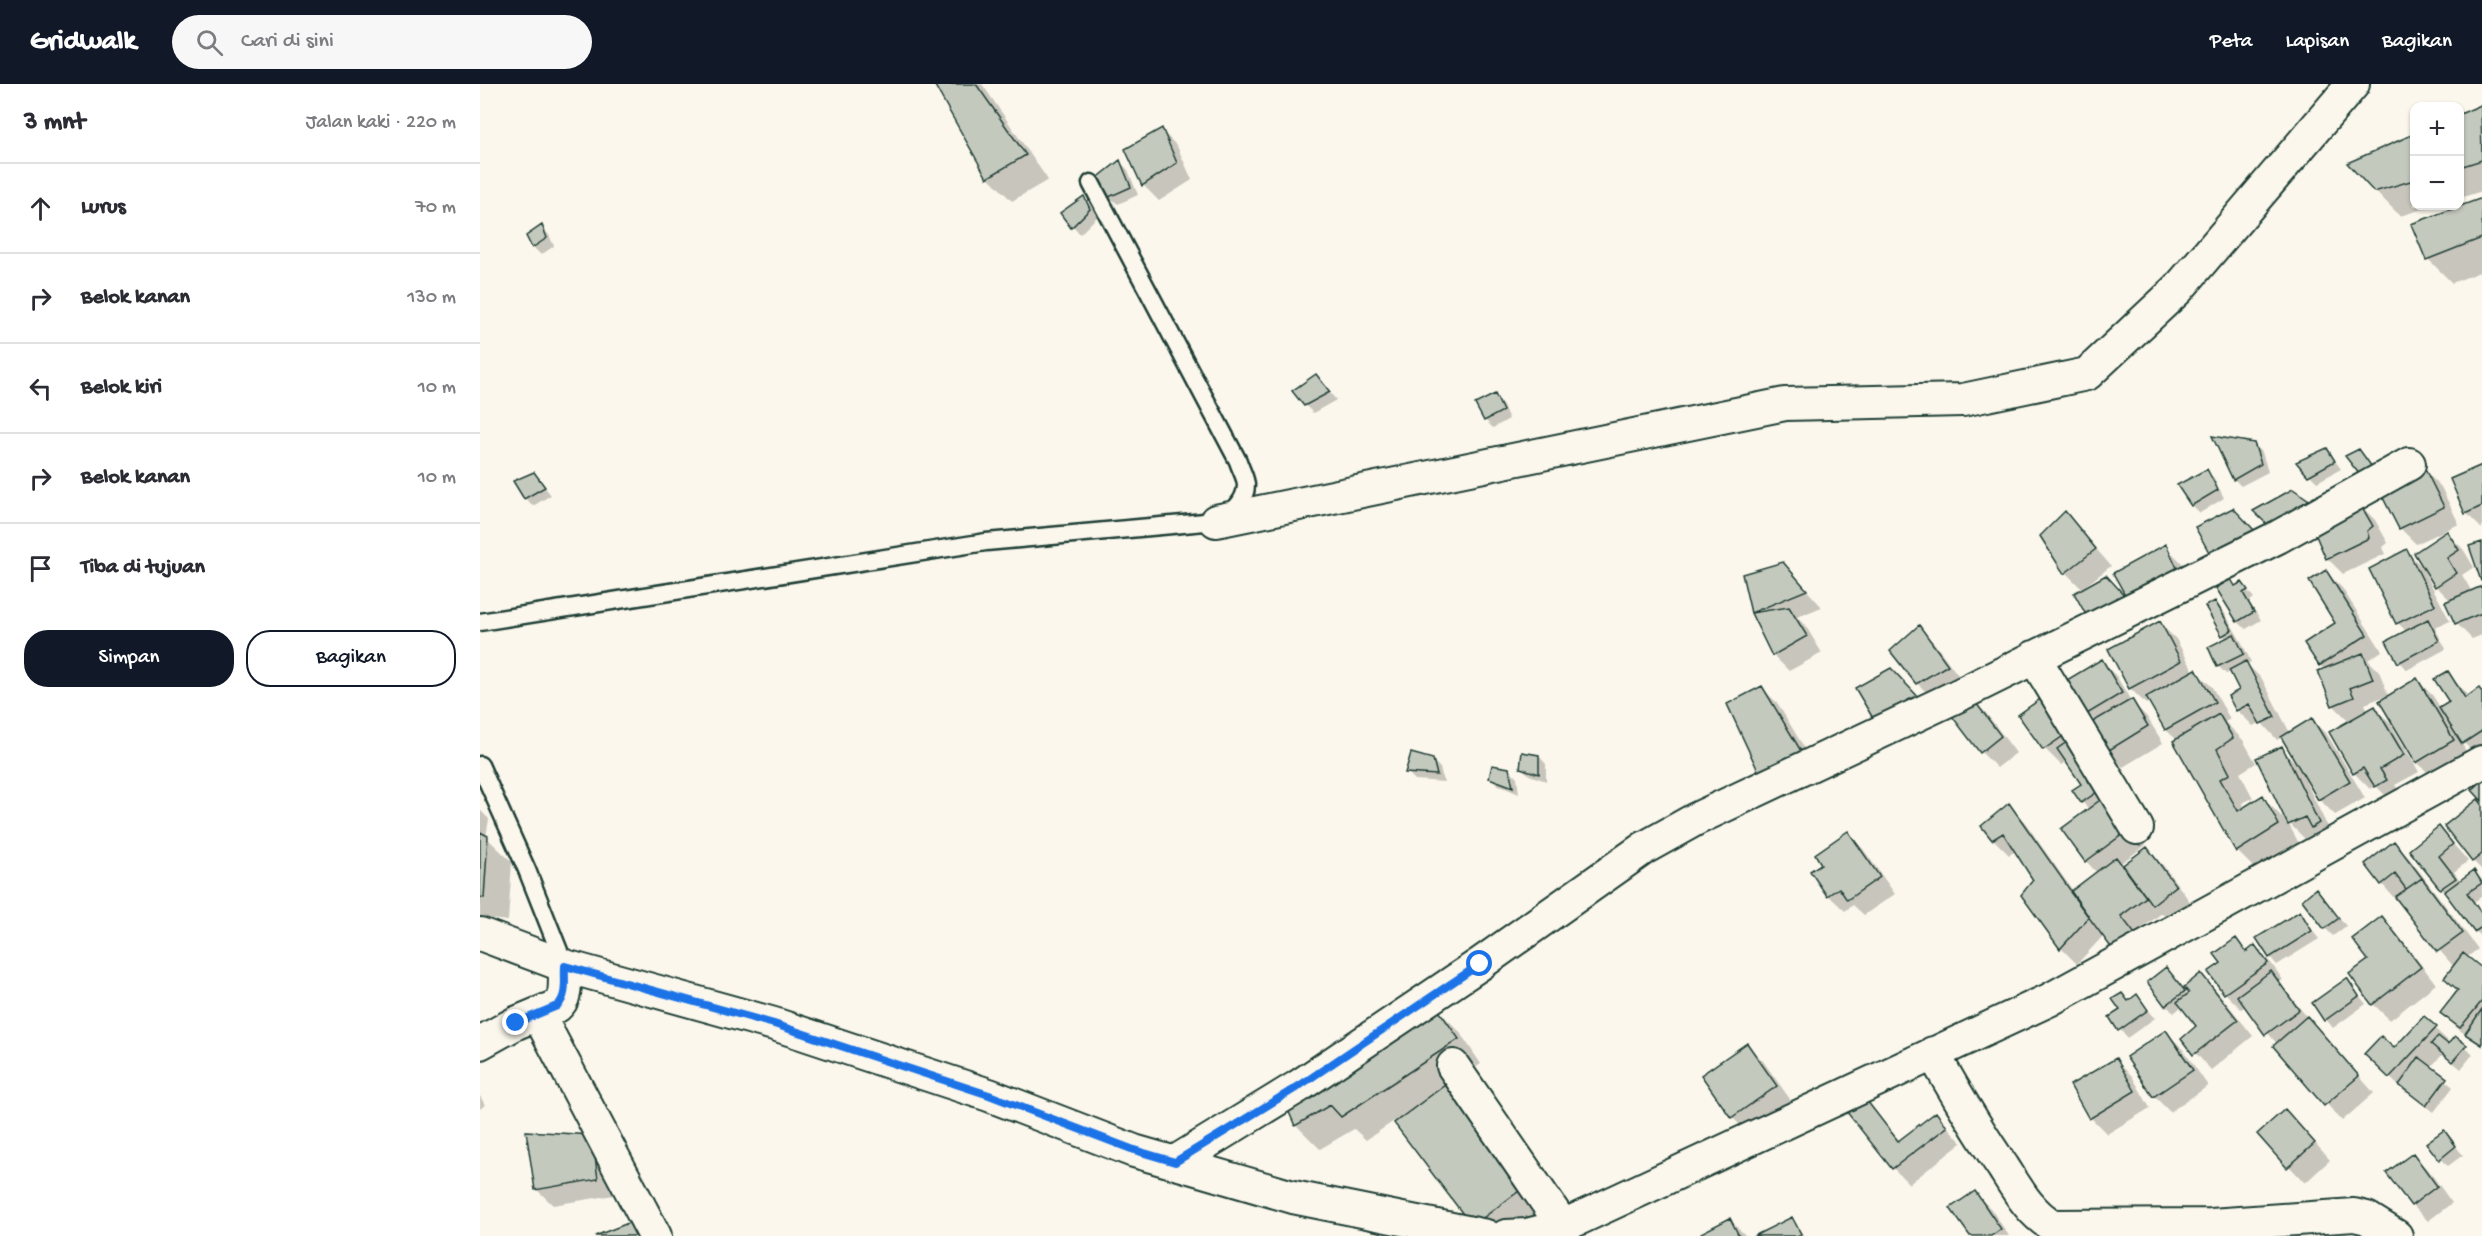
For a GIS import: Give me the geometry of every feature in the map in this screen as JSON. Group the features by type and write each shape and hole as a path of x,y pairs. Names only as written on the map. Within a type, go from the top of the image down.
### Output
{"street":[{"path":"1216,521 1785,404 1964,400 2087,374 2178,289 2353,84"},
{"path":"1175,1162 1328,1067 1480,964 1644,848 1696,819 1747,797 1830,754 2278,537 2409,464"},
{"path":"2034,657 2137,828"},
{"path":"1506,1236 1578,1227 1739,1146 2049,1000 2482,762"},
{"path":"480,934 565,966 774,1024 989,1095 1134,1150 1293,1197 1486,1236"},
{"path":"480,1043 562,1002 565,966"},
{"path":"538,1014 656,1236"},
{"path":"1933,1053 1970,1119 2027,1203 2041,1219 2053,1226 2211,1225 2354,1215 2367,1218 2396,1236"},
{"path":"1453,1066 1578,1227"}],"lane":[{"path":"480,622 986,542 1216,521 1232,514 1240,502 1246,485 1238,461 1091,183"},
{"path":"480,765 527,870 565,966"}],"building":[{"path":"934,84 976,84 1026,155 987,178"},
{"path":"2481,105 2482,160 2464,166 2464,156 2464,112"},
{"path":"1162,128 1177,163 1142,186 1125,149"},
{"path":"2410,136 2410,181 2374,192 2347,163"},
{"path":"1120,160 1131,187 1109,197 1091,183"},
{"path":"1084,196 1090,209 1071,228 1060,213"},
{"path":"2482,198 2482,238 2426,260 2411,224 2449,210 2464,210 2464,205"},
{"path":"542,225 547,238 532,248 526,236"},
{"path":"1316,374 1330,392 1304,406 1292,391"},
{"path":"1495,394 1503,411 1484,421 1475,404"},
{"path":"2212,436 2254,443 2261,464 2233,480"},
{"path":"2327,448 2335,461 2308,476 2296,462"},
{"path":"2359,449 2372,467 2360,475 2345,456"},
{"path":"2482,465 2482,506 2465,514 2450,479"},
{"path":"2207,469 2218,490 2191,506 2177,485"},
{"path":"2425,469 2444,507 2399,529 2380,492"},
{"path":"534,472 545,487 524,499 513,481"},
{"path":"2293,489 2312,502 2272,529 2253,511"},
{"path":"2359,502 2373,526 2367,531 2369,538 2326,559 2314,531"},
{"path":"2233,508 2259,535 2214,561 2195,527"},
{"path":"2065,511 2096,549 2064,574 2040,536"},
{"path":"2447,531 2459,550 2447,558 2456,573 2435,587 2414,553"},
{"path":"2482,542 2482,581 2481,581 2469,546"},
{"path":"2166,544 2179,572 2127,598 2113,573"},
{"path":"2407,549 2435,605 2396,624 2369,569"},
{"path":"1783,562 1807,590 1751,613 1742,574"},
{"path":"2326,570 2367,635 2319,666 2304,643 2335,623 2309,581"},
{"path":"2106,575 2127,598 2090,622 2074,593"},
{"path":"2231,579 2235,586 2242,582 2248,590 2243,593 2254,612 2237,622 2216,588"},
{"path":"2482,586 2482,613 2455,624 2445,602"},
{"path":"2215,601 2232,630 2222,636 2205,606"},
{"path":"1789,607 1807,636 1772,656 1751,613"},
{"path":"2428,619 2439,641 2398,663 2386,641"},
{"path":"2160,621 2181,661 2129,689 2108,649"},
{"path":"1919,625 1948,665 1916,684 1890,651"},
{"path":"2234,634 2244,654 2217,667 2208,647"},
{"path":"2363,653 2373,679 2350,688 2354,697 2332,706 2318,671"},
{"path":"2102,659 2122,693 2087,714 2067,680"},
{"path":"2246,661 2275,717 2260,724 2249,704 2236,711 2228,696 2239,690 2229,670"},
{"path":"1891,668 1923,702 1874,720 1855,688"},
{"path":"2196,669 2215,702 2165,730 2146,697"},
{"path":"2448,671 2465,698 2479,688 2482,692 2482,731 2462,744 2439,708 2449,702 2434,679"},
{"path":"2417,678 2454,740 2416,763 2379,701"},
{"path":"1762,686 1801,751 1760,775 1727,704"},
{"path":"1970,695 2001,736 1980,753 1948,711"},
{"path":"2043,697 2069,732 2043,750 2018,715"},
{"path":"2132,699 2148,726 2106,752 2089,724"},
{"path":"2375,706 2404,755 2380,769 2387,780 2375,787 2363,768 2353,774 2329,732"},
{"path":"2219,714 2233,738 2217,749 2230,774 2220,779 2238,811 2263,795 2279,825 2236,852 2173,741"},
{"path":"2312,718 2350,781 2318,800 2281,737"},
{"path":"2074,737 2099,773 2088,781 2097,792 2081,803 2072,790 2081,784 2057,749"},
{"path":"2282,746 2319,823 2311,828 2305,817 2288,825 2256,758"},
{"path":"1522,752 1539,755 1539,774 1520,768"},
{"path":"1411,753 1433,759 1437,775 1405,773"},
{"path":"1492,765 1509,768 1513,787 1489,778"},
{"path":"2482,781 2482,801 2472,790"},
{"path":"2107,795 2131,828 2085,862 2061,829"},
{"path":"2478,799 2482,804 2482,854 2472,862 2444,826"},
{"path":"2009,803 2089,917 2060,949 2021,895 2033,880 2003,833 1992,840 1981,826"},
{"path":"2439,826 2453,844 2439,856 2456,878 2440,889 2409,850"},
{"path":"1848,831 1880,877 1847,900 1839,888 1827,896 1810,871 1821,864 1815,854"},
{"path":"480,832 488,836 484,898 480,897"},
{"path":"2394,841 2422,878 2406,889 2395,874 2381,885 2365,864"},
{"path":"2147,847 2176,886 2152,905 2123,865"},
{"path":"2116,857 2146,897 2121,916 2135,934 2113,950 2070,892"},
{"path":"2474,870 2482,883 2467,893 2482,914 2482,927 2474,932 2444,892"},
{"path":"2422,878 2463,933 2437,952 2395,897"},
{"path":"2316,888 2339,918 2324,929 2302,900"},
{"path":"2300,911 2312,931 2269,958 2256,938"},
{"path":"2382,916 2421,967 2372,1005 2349,974 2368,960 2352,939"},
{"path":"2236,938 2246,952 2255,945 2268,963 2224,994 2208,972 2221,963 2214,954"},
{"path":"2463,953 2482,968 2482,1001 2460,1028 2440,1013 2458,990 2444,978"},
{"path":"2166,967 2185,991 2165,1006 2147,982"},
{"path":"2271,971 2299,1010 2265,1035 2237,996"},
{"path":"2201,973 2238,1020 2193,1055 2181,1039 2196,1026 2177,1002 2189,993 2184,987"},
{"path":"2347,978 2359,996 2324,1021 2312,1003"},
{"path":"2122,993 2128,1001 2137,994 2148,1010 2118,1031 2109,1017 2120,1010 2112,999"},
{"path":"1435,1005 1459,1039 1341,1117 1330,1105 1295,1126 1285,1103"},
{"path":"2482,1009 2482,1045 2465,1034"},
{"path":"2307,1016 2359,1076 2324,1106 2273,1046"},
{"path":"2424,1016 2437,1027 2389,1078 2364,1054 2381,1036 2394,1048"},
{"path":"2166,1030 2193,1070 2153,1097 2126,1057"},
{"path":"2438,1036 2448,1044 2455,1036 2467,1045 2452,1062 2431,1044"},
{"path":"1747,1043 1777,1086 1731,1118 1701,1075"},
{"path":"2419,1057 2447,1078 2426,1106 2399,1085"},
{"path":"2116,1058 2135,1091 2089,1119 2070,1085"},
{"path":"1449,1082 1527,1185 1472,1226 1394,1123"},
{"path":"1864,1097 1898,1141 1936,1112 1947,1127 1892,1169 1846,1111"},
{"path":"2285,1109 2315,1143 2287,1168 2257,1134"},
{"path":"2444,1130 2456,1146 2439,1160 2426,1143"},
{"path":"526,1131 592,1135 598,1179 535,1190"},
{"path":"2413,1153 2437,1186 2411,1206 2386,1173"},
{"path":"1975,1191 2001,1229 1991,1236 1970,1236 1950,1208"},
{"path":"1792,1217 1801,1234 1797,1236 1754,1236"},
{"path":"641,1218 649,1236 595,1236"},
{"path":"1730,1218 1739,1236 1702,1236 1701,1233"}],"route":[{"path":"516,1023 562,1002 565,966 774,1024 989,1095 1134,1150 1175,1162 1299,1086 1480,964"}]}
